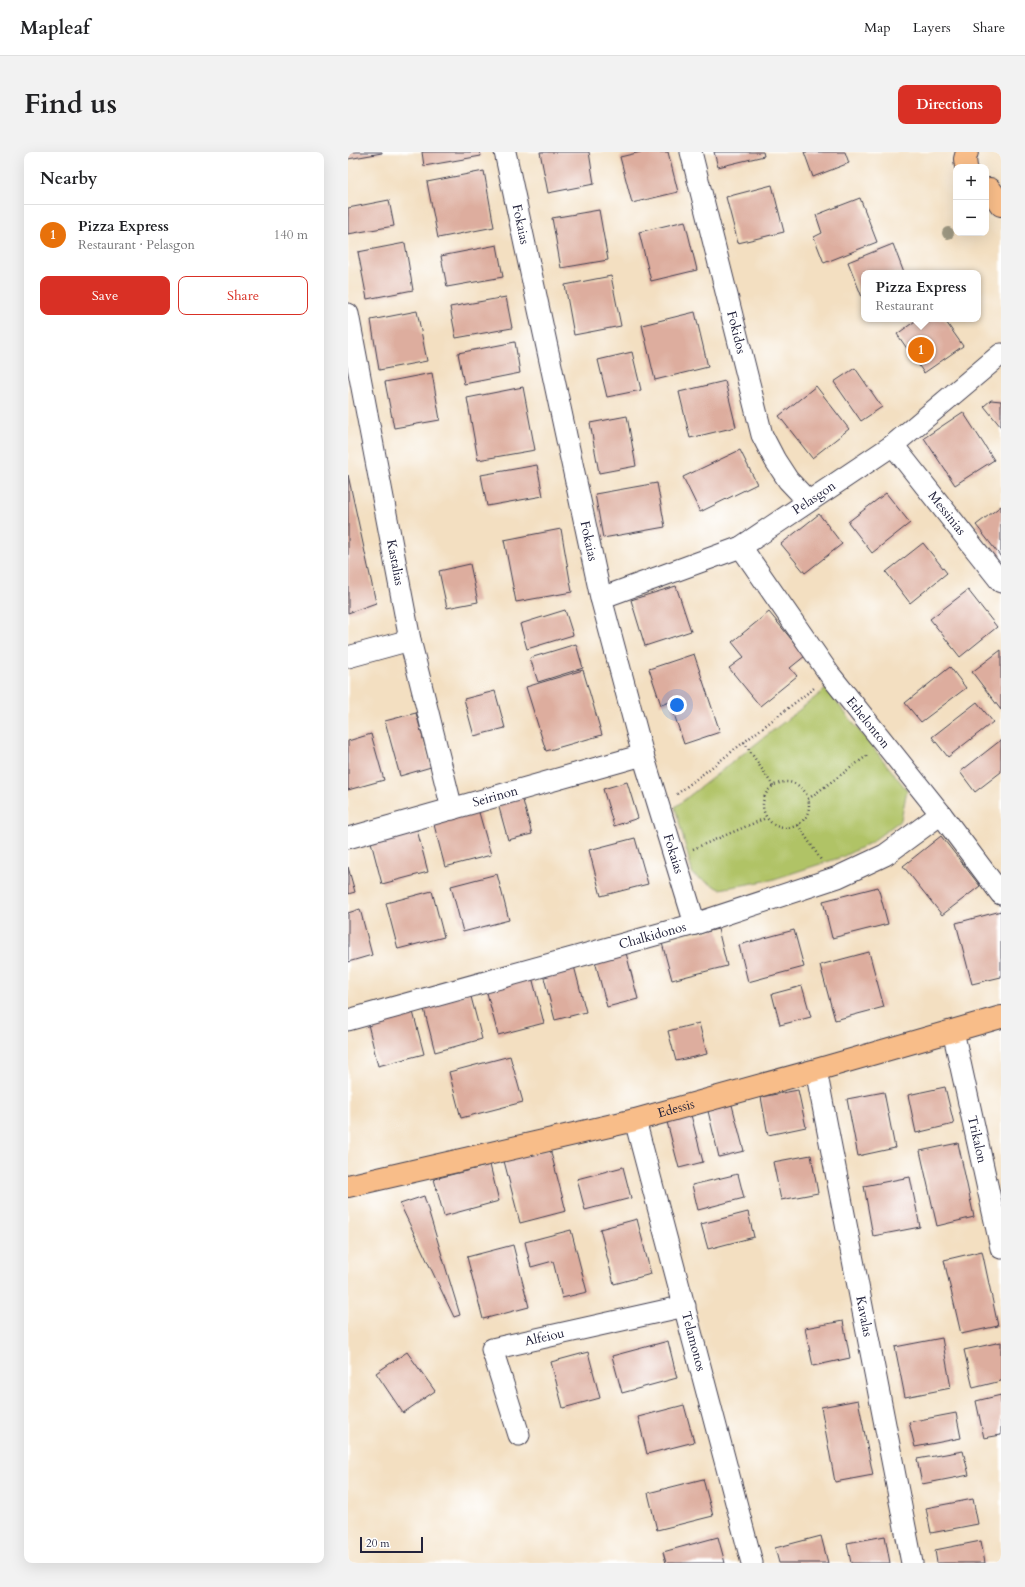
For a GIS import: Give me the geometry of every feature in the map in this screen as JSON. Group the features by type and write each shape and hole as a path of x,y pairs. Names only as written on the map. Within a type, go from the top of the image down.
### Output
{"main road":[{"path":"966,164 967,152"},
{"name":"Edessis","path":"348,1186 635,1120 816,1070 1001,1016"}],"street":[{"name":"Fokaias","path":"505,152 601,598 643,756 695,924"},
{"name":"Fokidos","path":"691,152 762,435 788,480 808,501"},
{"name":"Kastalias","path":"348,314 410,640 452,809"},
{"name":"Pelasgon","path":"601,598 741,547 893,445 1001,354"},
{"name":"Messinias","path":"893,445 1001,582"},
{"name":"Ethelonton","path":"741,547 830,675 941,814 1001,894"},
{"path":"348,657 410,640"},
{"name":"Seirinon","path":"348,838 643,756"},
{"name":"Chalkidonos","path":"348,1020 695,924 833,879 885,855 941,814"},
{"name":"Trikalon","path":"953,1031 1001,1248"},
{"name":"Kavalas","path":"816,1070 912,1563"},
{"name":"Telamonos","path":"635,1120 752,1563"},
{"name":"Alfeiou","path":"519,1436 492,1349 685,1306"}],"path":[{"path":"659,808 830,675"},
{"path":"744,742 773,786"},
{"path":"808,799 884,743"},
{"path":"779,782 794,783 805,791 810,806 808,814 798,825 790,828 781,828 772,825 766,818 763,810 763,801 766,792 773,786 779,782"},
{"path":"675,857 766,818"},
{"path":"798,825 833,879"}],"green space":[{"path":"826,689 907,790 901,820 870,843 842,857 771,880 720,889 693,875 675,807"}],"building":[{"path":"348,152 382,152 382,153 348,159"},
{"path":"422,152 480,152 481,156 424,166"},
{"path":"540,152 589,152 594,184 548,193"},
{"path":"641,152 668,152 678,192 632,203 620,157"},
{"path":"714,152 763,152 764,156 718,167"},
{"path":"804,152 845,152 849,163 813,177"},
{"path":"484,171 494,227 438,238 427,182"},
{"path":"772,185 784,232 738,243 726,197"},
{"path":"860,198 877,242 824,263 814,237 822,233 816,215"},
{"path":"389,200 394,226 348,234 348,208"},
{"path":"599,210 608,260 561,268 552,218"},
{"path":"685,221 697,270 651,281 639,232"},
{"path":"405,243 413,290 367,299 358,252"},
{"path":"893,244 903,270 861,270 861,294 848,262"},
{"path":"497,245 503,277 447,287 441,256"},
{"path":"611,276 621,326 574,335 565,285"},
{"path":"506,297 512,328 456,338 450,307"},
{"path":"417,311 427,361 379,370 371,320"},
{"path":"695,312 708,367 655,380 642,325"},
{"path":"914,322 946,322 963,346 924,373 897,334"},
{"path":"515,342 520,373 464,384 458,353"},
{"path":"632,352 641,390 607,397 598,360"},
{"path":"855,368 882,407 861,421 834,382"},
{"path":"432,373 440,420 394,428 385,382"},
{"path":"725,381 736,427 690,438 679,392"},
{"path":"816,386 849,429 812,458 779,416"},
{"path":"523,387 535,450 478,460 467,398"},
{"path":"991,400 1001,401 1001,427 984,406"},
{"path":"963,412 994,460 955,485 924,438"},
{"path":"627,416 636,466 599,473 590,423"},
{"path":"740,450 757,484 700,512 683,477"},
{"path":"537,465 543,496 487,506 481,475"},
{"path":"348,475 376,603 348,613"},
{"path":"657,483 665,527 603,538 595,494"},
{"path":"886,493 910,523 872,553 848,522"},
{"path":"1001,506 1001,557 976,525"},
{"path":"819,514 842,544 805,573 781,544"},
{"path":"561,529 572,592 516,602 504,540"},
{"path":"923,543 947,573 910,603 886,572"},
{"path":"470,564 478,602 447,608 439,571"},
{"path":"676,586 691,631 645,646 631,600"},
{"path":"968,590 997,627 960,657 930,619"},
{"path":"565,610 573,635 527,649 520,624"},
{"path":"769,612 805,656 790,668 797,676 760,706 729,668 744,657 732,642"},
{"path":"576,644 583,668 538,682 530,658"},
{"path":"1001,650 1001,710 972,672"},
{"path":"694,654 720,732 684,744 670,702 661,705 649,669"},
{"path":"950,667 966,688 921,722 905,703"},
{"path":"583,670 602,735 546,751 526,687"},
{"path":"495,691 505,728 474,736 464,699"},
{"path":"977,702 993,722 948,757 932,737"},
{"path":"416,713 431,767 400,776 385,721"},
{"path":"371,734 384,780 348,790 348,741"},
{"path":"1001,740 1001,772 975,792 960,772"},
{"path":"627,782 638,818 614,826 603,789"},
{"path":"522,797 532,834 508,840 498,804"},
{"path":"478,809 491,855 445,867 433,821"},
{"path":"416,826 428,872 382,884 370,838"},
{"path":"941,836 980,886 942,915 903,866"},
{"path":"635,838 648,884 601,896 589,850"},
{"path":"348,867 355,892 348,894"},
{"path":"497,874 509,920 463,932 451,886"},
{"path":"878,887 888,924 832,938 823,901"},
{"path":"432,891 444,937 398,949 386,903"},
{"path":"360,909 372,955 348,962 348,913"},
{"path":"1001,911 1001,977 972,984 956,923"},
{"path":"718,929 727,966 672,980 662,943"},
{"path":"794,930 804,967 748,982 739,945"},
{"path":"869,952 884,1007 835,1020 820,965"},
{"path":"626,953 638,999 607,1007 595,961"},
{"path":"574,966 586,1012 555,1020 543,974"},
{"path":"532,977 544,1023 498,1035 486,989"},
{"path":"802,986 811,1017 780,1025 772,994"},
{"path":"470,993 482,1039 435,1052 423,1005"},
{"path":"412,1008 424,1054 378,1066 367,1020"},
{"path":"699,1023 707,1054 676,1061 668,1031"},
{"path":"510,1056 523,1102 461,1118 449,1072"},
{"path":"945,1087 954,1124 916,1133 908,1095"},
{"path":"798,1090 806,1127 768,1135 761,1097"},
{"path":"884,1092 895,1148 858,1156 847,1099"},
{"path":"732,1105 744,1151 719,1157 708,1111"},
{"path":"691,1115 703,1162 679,1168 667,1122"},
{"path":"958,1143 974,1217 937,1226 920,1151"},
{"path":"550,1149 566,1211 520,1223 504,1161"},
{"path":"811,1155 818,1193 781,1200 773,1162"},
{"path":"490,1165 499,1201 444,1216 434,1179"},
{"path":"623,1167 631,1198 585,1210 577,1179"},
{"path":"738,1174 744,1198 698,1210 692,1185"},
{"path":"910,1177 920,1227 873,1236 864,1186"},
{"path":"424,1196 460,1315 454,1317 400,1204"},
{"path":"748,1212 754,1237 708,1249 701,1224"},
{"path":"637,1219 651,1274 614,1284 600,1229"},
{"path":"571,1230 587,1292 562,1298 553,1261 531,1267 525,1242"},
{"path":"513,1245 529,1307 483,1319 467,1257"},
{"path":"982,1251 998,1326 961,1334 944,1260"},
{"path":"843,1321 850,1358 813,1366 805,1328"},
{"path":"942,1338 951,1388 905,1397 895,1347"},
{"path":"668,1341 677,1378 622,1393 612,1356"},
{"path":"1001,1342 1001,1381 973,1388 964,1350"},
{"path":"407,1352 435,1391 403,1413 376,1373"},
{"path":"588,1352 600,1398 563,1408 551,1362"},
{"path":"1001,1395 1001,1435 984,1438 976,1401"},
{"path":"858,1400 873,1475 835,1482 821,1407"},
{"path":"684,1405 694,1442 647,1454 638,1417"},
{"path":"956,1413 961,1438 915,1447 909,1422"},
{"path":"963,1451 969,1475 922,1484 917,1459"},
{"path":"703,1479 713,1516 657,1530 648,1493"},
{"path":"973,1499 978,1524 931,1533 926,1508"},
{"path":"821,1536 828,1563 779,1563 775,1548"},
{"path":"885,1536 890,1563 851,1563 847,1543"},
{"path":"718,1537 725,1563 666,1563 663,1552"},
{"path":"981,1541 985,1563 937,1563 935,1550"}],"place":[{"name":"Pizza Express","path":"921,350"}]}
